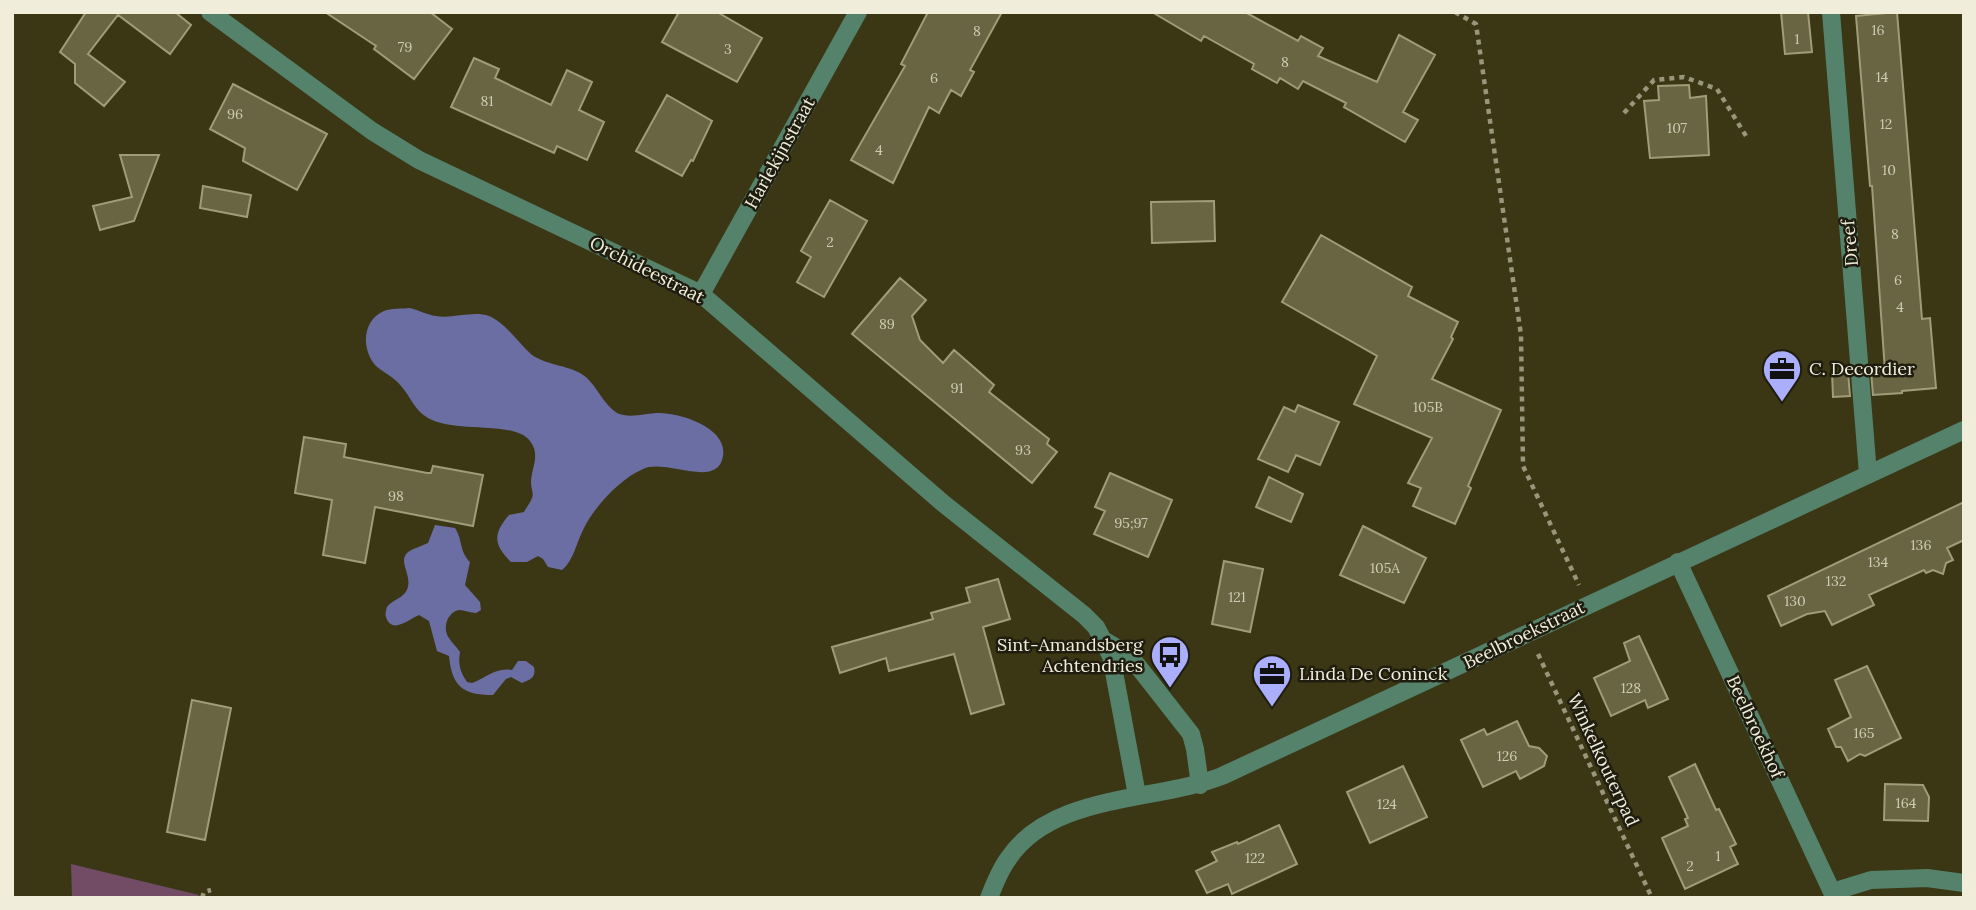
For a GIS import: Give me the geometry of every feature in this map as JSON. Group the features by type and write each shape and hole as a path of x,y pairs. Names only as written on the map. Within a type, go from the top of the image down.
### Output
{"street":[{"name":"Orchideestraat","path":"210,12 372,131 419,160 701,293 944,505 1084,615 1105,641 1115,674 1137,795"},
{"name":"Harlekijnstraat","path":"701,293 858,12"},
{"name":"Dreef","path":"1831,12 1868,474"},
{"name":"Beelbroekstraat","path":"989,898 1008,858 1040,829 1084,809 1137,795 1200,785 1239,769 1964,430"},
{"name":"Beelbroekhof","path":"1678,562 1827,895 1871,880 1927,878 1964,883"},
{"name":"Orchideestraat","path":"1105,641 1124,652 1137,665 1191,734 1200,785"}],"path":[{"path":"1455,12 1476,24 1521,335 1523,466 1587,605"},
{"path":"1624,113 1654,80 1684,77 1717,89 1746,136"},
{"name":"Winkelkouterpad","path":"1529,634 1652,898"},
{"path":"202,898 204,892 211,890"}],"shaded area":[{"path":"71,864 199,895 198,898 72,898"}],"water":[{"path":"410,308 436,316 489,316 506,328 532,355 586,377 617,413 632,416 668,414 701,424 718,437 723,446 719,466 711,471 701,472 664,467 643,469 617,486 601,502 562,570 548,567 538,556 527,562 511,562 498,544 498,533 509,515 524,512 532,498 531,477 535,451 530,441 511,431 440,423 428,418 398,383 376,366 366,344 371,321 384,311"},
{"path":"435,525 455,528 464,554 470,562 465,585 480,602 481,610 476,613 455,611 446,626 450,640 460,652 459,664 467,682 472,683 496,671 512,670 518,661 526,661 534,667 534,674 530,679 522,683 511,677 506,679 493,695 466,691 456,682 449,656 437,651 429,621 419,615 401,624 392,625 389,622 386,616 387,607 403,595 408,587 405,556 428,543"}],"building":[{"path":"86,12 175,12 191,25 170,54 118,15 88,54 125,82 104,106 75,83 75,64 60,52"},
{"path":"325,12 430,12 452,29 414,79 374,49 376,46"},
{"path":"679,12 717,12 762,38 737,82 662,42"},
{"path":"928,12 1002,12 970,70 974,72 961,96 951,90 939,113 929,107 893,183 851,160 905,66 901,64"},
{"path":"1152,12 1245,12 1298,41 1301,36 1323,48 1318,56 1377,82 1399,35 1435,55 1403,112 1418,120 1405,142 1344,107 1346,103 1303,81 1298,89 1280,78 1277,83 1252,69 1254,64 1204,36 1201,41"},
{"path":"1781,12 1808,12 1812,52 1785,54"},
{"path":"1897,12 1922,319 1930,318 1936,388 1873,395 1871,372 1885,371 1872,186 1856,16"},
{"path":"474,58 499,69 495,78 551,105 567,70 592,82 579,110 604,122 587,160 557,146 554,153 451,107"},
{"path":"233,84 327,134 297,190 243,161 245,148 210,129"},
{"path":"1689,85 1690,98 1706,96 1709,155 1650,158 1644,101 1659,100 1658,86"},
{"path":"667,95 712,121 693,161 691,160 682,176 636,151"},
{"path":"120,155 159,155 134,221 100,230 93,206 132,197"},
{"path":"203,186 251,195 247,217 200,208"},
{"path":"830,200 867,221 824,297 797,282 811,257 801,251"},
{"path":"1214,201 1215,241 1152,243 1151,202"},
{"path":"1321,235 1412,287 1408,296 1458,322 1451,337 1453,339 1432,379 1501,410 1468,486 1471,488 1455,524 1413,506 1421,488 1408,483 1432,438 1354,404 1377,356 1282,302"},
{"path":"900,278 926,300 912,316 920,340 943,363 954,350 994,385 989,392 1049,439 1047,444 1057,452 1032,483 852,334"},
{"path":"1848,372 1850,396 1833,397 1832,373"},
{"path":"1298,405 1339,422 1320,465 1296,455 1288,472 1258,459 1284,407 1295,412"},
{"path":"304,437 346,444 344,457 427,473 431,473 433,466 483,475 473,526 375,507 365,563 323,555 332,500 295,493"},
{"path":"1110,473 1172,500 1148,557 1094,534 1105,511 1095,507"},
{"path":"1269,477 1303,494 1291,522 1256,507"},
{"path":"1964,502 1964,540 1947,548 1953,560 1946,563 1943,574 1933,570 1926,573 1924,570 1869,595 1874,605 1832,625 1825,611 1807,614 1781,626 1768,596"},
{"path":"1363,526 1426,558 1404,603 1340,575"},
{"path":"1224,561 1263,569 1250,632 1212,624"},
{"path":"998,579 1010,619 983,627 1004,704 971,714 954,654 889,671 886,658 840,673 832,647 933,619 931,613 970,602 966,588"},
{"path":"1639,636 1668,699 1648,708 1645,700 1611,716 1594,678 1630,661 1624,643"},
{"path":"1867,666 1901,738 1865,756 1860,754 1848,761 1841,747 1836,747 1828,729 1851,717 1835,680"},
{"path":"192,700 231,708 205,840 167,832"},
{"path":"1517,721 1529,746 1539,748 1547,756 1544,766 1520,779 1516,771 1483,787 1461,740 1484,729 1487,735"},
{"path":"1695,764 1716,810 1719,809 1736,844 1730,847 1738,864 1685,889 1662,838 1688,826 1685,819 1688,818 1669,777"},
{"path":"1403,766 1427,817 1370,843 1347,792"},
{"path":"1885,784 1923,785 1929,797 1928,821 1884,820"},
{"path":"1279,825 1297,864 1232,894 1228,884 1207,893 1196,871 1217,861 1212,852 1237,842 1238,844"}],"place":[{"name":"C. Decordier","path":"1782,403"},
{"name":"Sint-Amandsberg Achtendries","path":"1170,689"},
{"name":"Linda De Coninck","path":"1272,708"}]}
